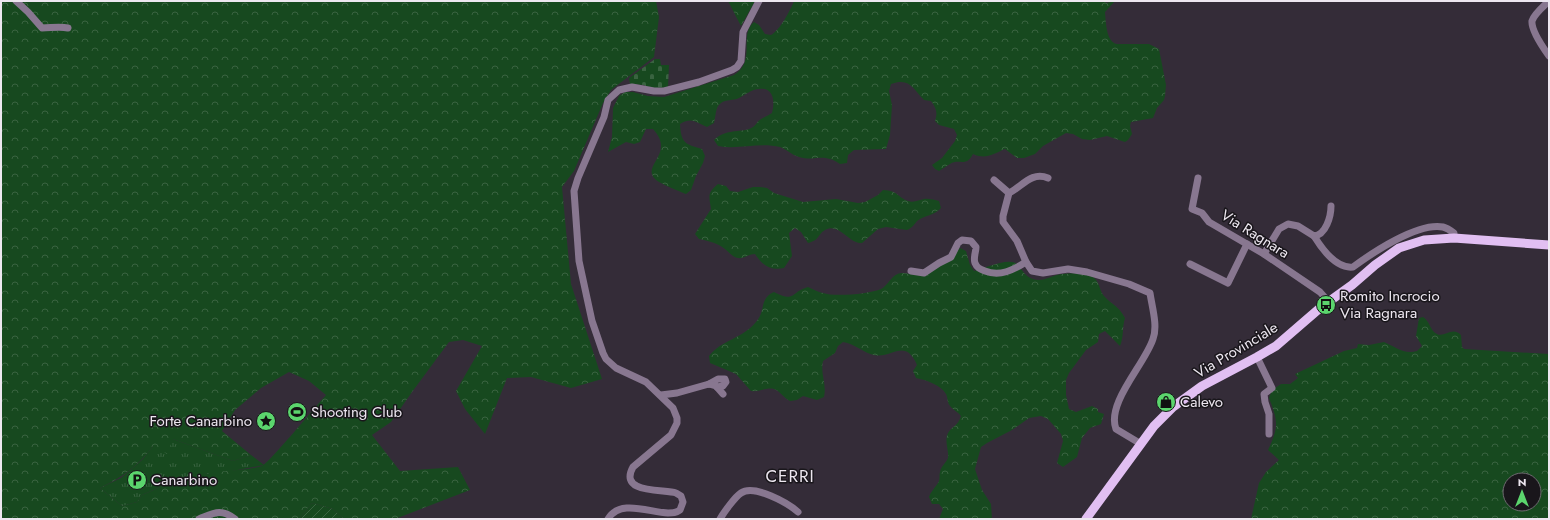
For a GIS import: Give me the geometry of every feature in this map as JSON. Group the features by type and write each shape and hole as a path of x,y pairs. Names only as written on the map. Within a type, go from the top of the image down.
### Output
{"main road":[{"name":"Via Provinciale","path":"1086,519 1158,421 1187,396 1202,386 1257,358 1281,342 1375,265 1399,248 1424,240 1454,238 1549,245"}],"street":[{"path":"16,1 42,28 60,26 68,28"},
{"path":"608,519 612,513 621,508 628,507 657,512 676,513 682,508 682,499 676,493 641,488 635,485 630,476 630,471 633,467 671,435 675,428 677,418 675,412 646,382 616,368 606,359 603,353 592,321 579,261 574,193 578,178 604,117 608,100 619,90 628,87 664,91 699,82 737,67 741,61 743,32 759,1"},
{"path":"1549,1 1532,21 1534,30 1549,56"},
{"path":"1048,178 1042,176 1030,179 1009,193 1003,216 1003,222 1017,241 1026,262 1032,271 1038,273 1068,269 1087,272 1129,284 1150,293 1154,325 1153,339 1134,375 1123,391 1117,406 1115,423 1116,429 1141,444"},
{"name":"Via Ragnara","path":"1198,178 1192,209 1202,213 1209,222 1264,254 1320,292 1329,302"},
{"path":"994,180 1009,193"},
{"path":"1314,236 1319,235 1328,222 1331,216 1331,206"},
{"path":"1264,254 1279,230 1288,224 1298,226 1314,236 1332,258 1341,266 1348,268 1353,267 1394,241 1421,230 1442,227 1449,229 1454,233 1454,238"},
{"path":"912,271 924,272 948,259 951,257 958,243 966,240 971,241 976,247 974,261 976,265 987,272 1001,274 1026,262"},
{"path":"1190,264 1228,283 1247,244"},
{"path":"1257,358 1272,388 1264,394 1269,414 1269,434"},
{"path":"661,396 709,384 718,379 725,379 726,382 723,386 717,387"},
{"path":"709,384 717,387 723,394"},
{"path":"720,519 740,493 749,491 764,493 798,512"},
{"path":"199,519 222,512 235,519"}],"green space":[{"path":"1,1 656,1 659,17 654,57 611,90 603,103 574,171 562,187 571,284 602,379 571,388 531,377 507,378 485,434 465,409 456,391 482,346 463,340 449,342 391,422 372,435 400,471 458,467 470,490 395,519 344,519 333,509 312,503 299,519 1,519","holes":["289,372 309,381 326,395 283,445 262,466 198,475 182,484 170,483 142,495 137,502 122,506 100,488 129,471 153,446 167,454 173,439 233,461 251,455 222,431 235,410 261,388"]},
{"path":"728,1 755,1 741,26"},
{"path":"794,1 1105,1 1106,3 1115,1 1105,12 1106,26 1109,36 1113,42 1117,44 1149,44 1159,49 1166,85 1164,100 1157,108 1153,118 1131,122 1130,126 1132,134 1125,142 1107,136 1090,140 1082,139 1073,134 1066,133 1043,146 1035,154 1024,158 1017,158 1005,149 986,156 978,156 973,154 968,161 953,162 939,171 932,165 942,158 955,141 957,135 954,129 939,125 935,121 936,110 931,101 924,100 914,88 903,82 891,84 889,91 892,105 890,135 886,149 854,150 848,155 847,163 840,164 834,160 824,158 810,159 799,157 780,147 764,145 733,147 718,146 714,140 718,137 723,134 751,128 755,126 759,120 772,113 772,96 768,90 764,89 754,90 737,99 721,103 717,109 714,123 707,127 691,121 680,124 681,135 685,142 702,149 705,156 691,190 686,194 661,183 655,179 652,174 652,169 660,152 661,145 659,138 653,129 646,129 640,142 634,144 626,142 608,152 612,137 613,108 619,96 625,92 633,92 648,96 664,97 734,75 745,63 747,34 749,27 754,22 759,25 765,34 771,35 781,25"},
{"path":"655,59 660,59 661,65 669,65 668,87 664,89 649,88 644,85 630,84 629,78"},
{"path":"718,184 726,186 730,191 738,192 753,187 767,188 774,193 803,202 836,199 858,203 865,202 878,195 883,190 895,193 910,202 926,199 939,201 941,208 935,213 917,221 907,230 886,227 878,229 862,243 858,243 834,228 829,228 822,232 817,239 808,243 801,232 795,228 789,233 792,256 784,268 775,269 764,264 755,254 742,258 732,256 719,245 699,239 695,234 711,209 710,192"},
{"path":"960,248 966,251 970,265 974,271 1003,262 1009,262 1018,265 1028,277 1036,280 1042,280 1065,274 1076,273 1090,275 1097,281 1104,296 1125,318 1120,346 1105,331 1099,334 1098,342 1086,350 1069,373 1066,380 1066,395 1069,409 1076,412 1092,406 1098,409 1098,412 1104,414 1101,424 1090,428 1082,438 1077,457 1063,467 1057,463 1063,441 1061,434 1048,419 1041,416 1029,418 1012,430 981,447 975,469 982,490 991,504 992,519 939,519 943,509 939,504 932,504 929,497 939,481 942,466 948,458 946,439 948,433 958,422 961,416 950,406 946,394 941,388 916,378 913,371 917,365 908,352 898,351 874,355 843,342 838,346 835,353 823,361 822,370 825,392 824,397 817,400 803,396 797,400 790,401 774,389 751,391 736,374 710,363 709,356 719,346 744,332 756,322 761,314 764,301 774,292 790,297 808,287 821,293 835,295 876,291 884,287 896,275 902,273 917,275 948,257"},
{"path":"1423,317 1437,334 1442,335 1454,332 1461,335 1462,347 1464,349 1549,354 1549,519 1251,519 1259,483 1266,472 1279,460 1268,450 1276,430 1276,418 1269,398 1272,390 1281,384 1290,384 1298,378 1295,374 1344,351 1357,348 1358,344 1369,345 1384,342 1399,350 1408,352 1417,351 1422,346 1416,336 1419,318"},
{"path":"173,439 233,461 251,455 264,465 204,474 182,484 169,483 142,495 137,502 122,506 100,488 121,478 142,460 153,446"},
{"path":"312,503 333,509 344,519 299,519"}],"place":[{"name":"Romito Incrocio Via Ragnara","path":"1326,305"},
{"name":"Calevo","path":"1166,402"},
{"name":"Shooting Club","path":"297,412"},
{"name":"Forte Canarbino","path":"266,421"},
{"name":"Canarbino","path":"137,480"}],"district":[{"name":"CERRI","path":"790,476"}]}
